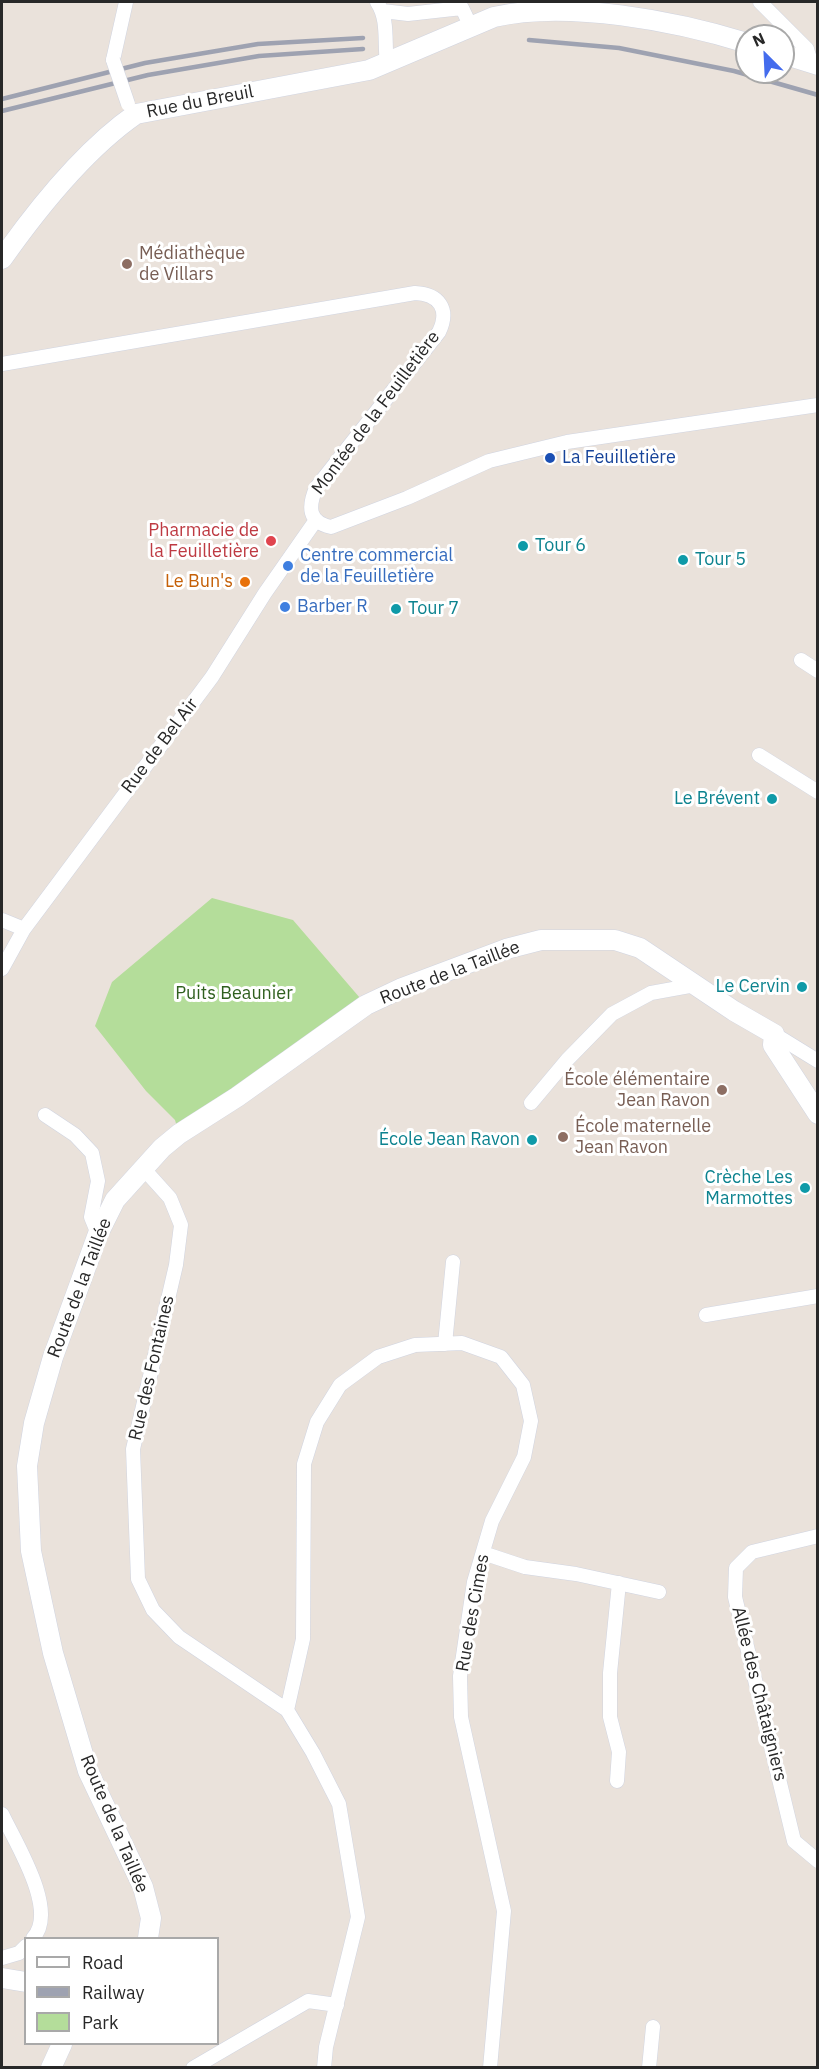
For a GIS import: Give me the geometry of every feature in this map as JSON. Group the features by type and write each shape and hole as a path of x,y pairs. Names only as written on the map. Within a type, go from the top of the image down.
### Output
{"street":[{"path":"126,2 113,60 132,109"},
{"path":"760,2 807,50 814,64"},
{"path":"380,6 408,14 462,8 471,27"},
{"path":"380,6 385,22 387,63"},
{"name":"Rue du Breuil","path":"2,259 33,215 70,174 122,124 132,109 369,70 494,17 511,13 572,12 636,17 735,40"},
{"path":"795,58 814,64"},
{"name":"Montée de la Feuilletière","path":"2,364 415,293 435,297 442,307 443,323 439,332 316,488 310,501 310,509 316,520 331,527 406,498 489,461 567,442 818,405"},
{"name":"Rue de Bel Air","path":"2,969 24,929 212,677 260,600 316,520"},
{"path":"801,660 818,671"},
{"path":"759,755 818,792"},
{"path":"2,920 24,929"},
{"name":"Route de la Taillée","path":"148,1937 151,1918 143,1887 88,1771 52,1653 31,1551 27,1466 34,1423 53,1358 98,1234 115,1200 162,1148 179,1134 237,1097 366,1005 402,988 506,949 541,940 615,940 639,948 746,1019 774,1034"},
{"path":"531,1103 567,1060 612,1014 651,993 695,985"},
{"path":"818,1061 774,1034 773,1045 818,1114"},
{"path":"45,1115 75,1135 92,1153 98,1181 91,1217 98,1234"},
{"name":"Rue des Fontaines","path":"143,1168 170,1198 181,1225 176,1265 133,1449 138,1579 153,1610 178,1637 287,1710 313,1753 339,1804 358,1917 326,2047 324,2067"},
{"path":"445,1344 453,1262"},
{"path":"706,1315 818,1296"},
{"name":"Rue des Cimes","path":"287,1710 303,1639 304,1464 317,1422 340,1385 378,1357 415,1345 462,1343 501,1357 523,1385 531,1421 524,1457 492,1521 474,1582 460,1676 461,1717 504,1911 490,2067"},
{"name":"Allée des Châtaigniers","path":"818,1536 752,1552 736,1568 735,1597 794,1841 818,1861"},
{"path":"483,1553 525,1567 659,1592"},
{"path":"617,1781 619,1752 610,1717 610,1673 619,1583"},
{"path":"2,1814 37,1888 42,1916 34,1937"},
{"path":"2,1958 19,1953 24,1948"},
{"path":"2,1978 24,1982"},
{"path":"193,2067 308,2001 337,2005"},
{"path":"648,2067 653,2027"},
{"path":"51,2067 61,2045"}],"green space":[{"name":"Puits Beaunier","path":"212,898 293,920 366,1005 179,1134 175,1120 146,1091 95,1026 112,982"}],"railway":[{"path":"2,99 145,63 258,44 363,38"},
{"path":"529,40 619,48 734,71 818,95"},
{"path":"2,111 148,75 259,56 363,49"}],"place":[{"name":"Médiathèque de Villars","path":"127,264"},
{"name":"La Feuilletière","path":"550,458"},
{"name":"Pharmacie de la Feuilletière","path":"271,541"},
{"name":"Tour 6","path":"523,546"},
{"name":"Tour 5","path":"683,560"},
{"name":"Centre commercial de la Feuilletière","path":"288,566"},
{"name":"Le Bun's","path":"245,582"},
{"name":"Barber R","path":"285,607"},
{"name":"Tour 7","path":"396,609"},
{"name":"Le Brévent","path":"772,799"},
{"name":"Le Cervin","path":"802,987"},
{"name":"École élémentaire Jean Ravon","path":"722,1090"},
{"name":"École maternelle Jean Ravon","path":"563,1137"},
{"name":"École Jean Ravon","path":"532,1140"},
{"name":"Crèche Les Marmottes","path":"805,1188"}]}
